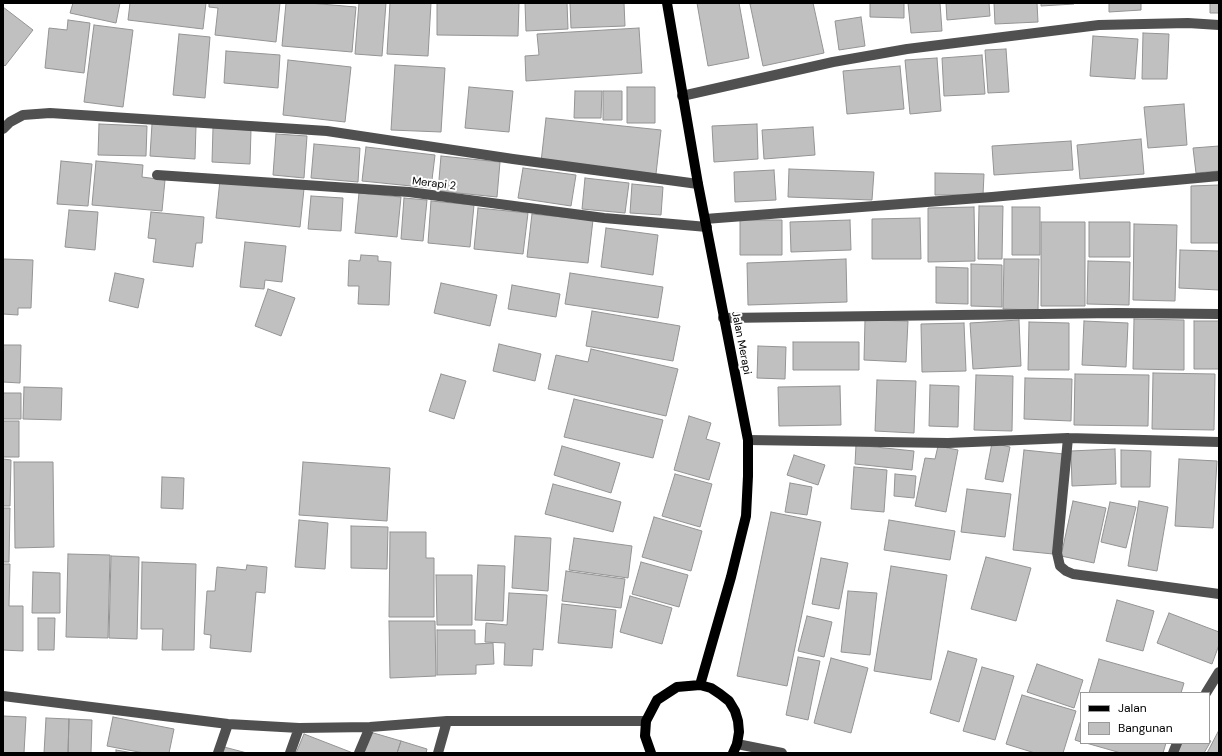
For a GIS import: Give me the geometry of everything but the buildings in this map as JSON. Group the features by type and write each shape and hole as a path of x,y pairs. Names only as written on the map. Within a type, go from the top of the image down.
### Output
{"main road":[{"name":"Jalan Merapi","path":"667,3 698,184 748,440 746,516 731,577 700,685"},
{"path":"651,753 645,736 646,721 657,700 677,687 700,685 711,688 720,694 729,701 735,711 739,732 735,748"}],"street":[{"path":"682,96 832,62 907,49 1099,25 1188,23 1219,25"},
{"path":"3,129 10,122 23,115 50,113 327,131 520,160 698,184"},
{"name":"Merapi 2","path":"157,175 409,192 604,218 706,223 1219,176"},
{"path":"723,318 1117,312 1219,314"},
{"path":"748,440 948,443 1068,438 1219,442"},
{"path":"1068,438 1057,553 1060,566 1066,572 1073,574 1219,594"},
{"path":"1207,692 1219,672"},
{"path":"3,696 228,724 299,728 370,727 447,721 646,721"},
{"path":"438,753 447,721"},
{"path":"218,753 228,724"},
{"path":"359,753 370,727"},
{"path":"290,753 299,728"},
{"path":"1172,753 1176,744"},
{"path":"735,748 782,753"}]}
